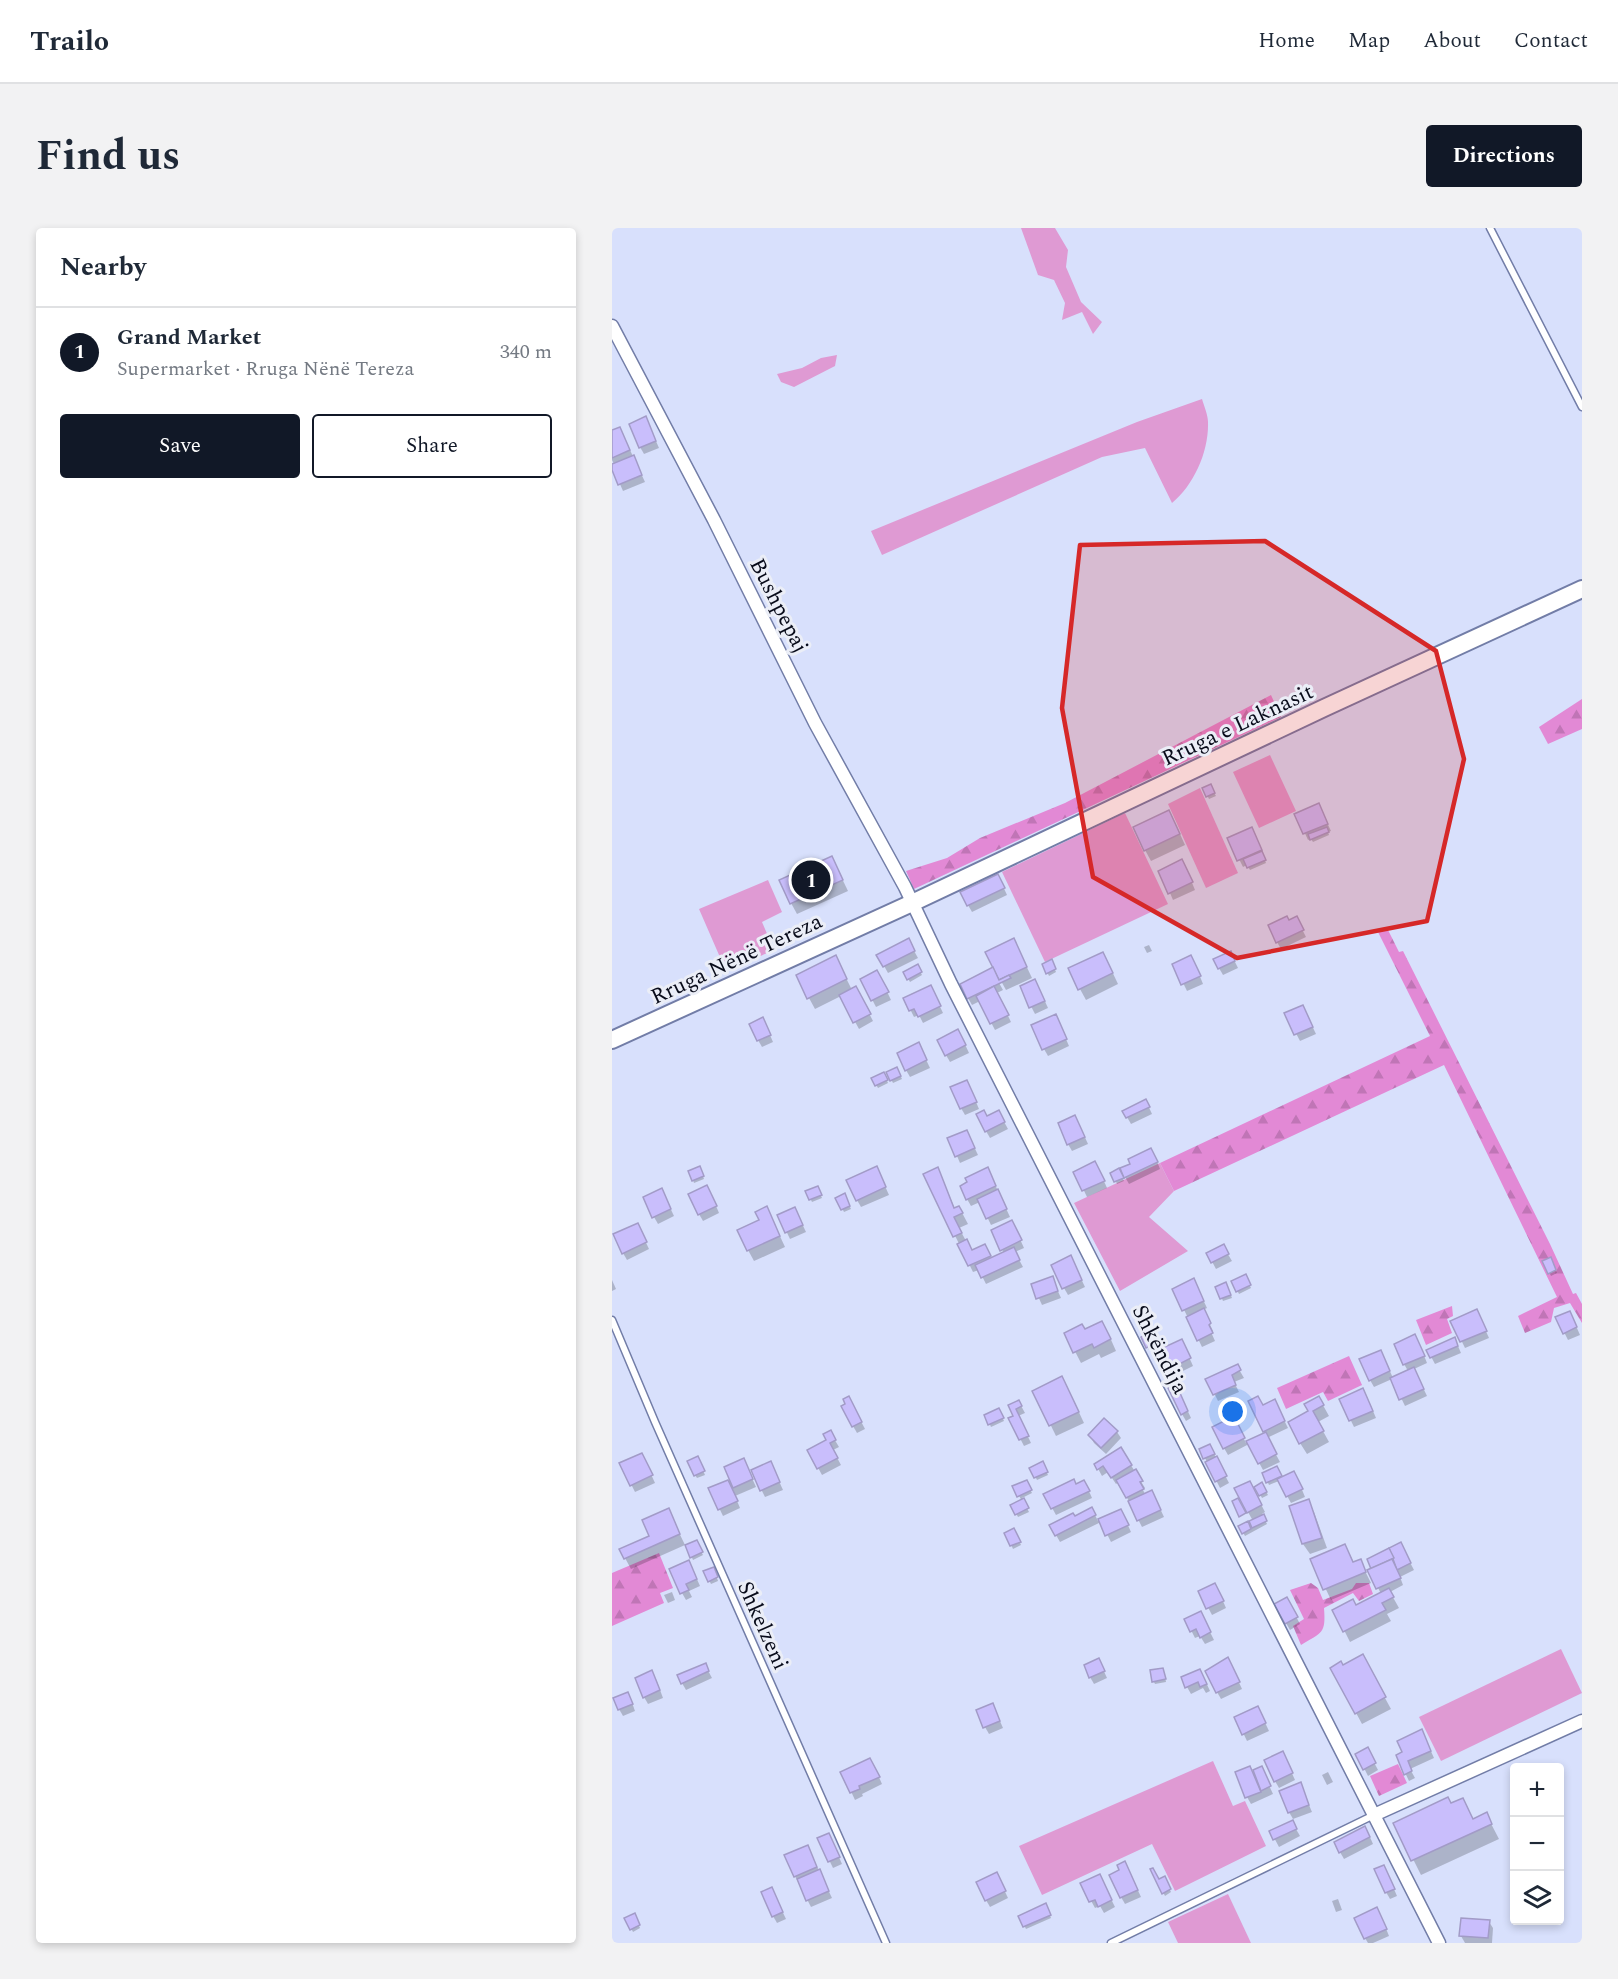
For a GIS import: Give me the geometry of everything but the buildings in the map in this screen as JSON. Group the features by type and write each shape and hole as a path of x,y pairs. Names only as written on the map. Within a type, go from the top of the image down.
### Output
{"main road":[{"name":"Rruga e Laknasit","path":"912,903 1334,703 1582,589"},
{"name":"Rruga Nënë Tereza","path":"612,1040 912,903"}],"street":[{"name":"Bushpepaj","path":"612,326 714,520 815,723 912,903"},
{"name":"Shkëndija","path":"912,903 951,984 1439,1943"},
{"path":"1374,1815 1582,1721"}],"lane":[{"path":"1490,228 1582,406"},
{"name":"Shkelzeni","path":"612,1320 886,1943"},
{"path":"1111,1943 1374,1815"}],"highlighted area":[{"path":"1265,541 1436,651 1464,759 1427,921 1237,958 1093,877 1062,708 1080,545"}],"shaded area":[{"path":"1021,228 1055,228 1068,250 1066,267 1081,302 1102,322 1093,334 1082,312 1062,320 1065,303 1054,280 1038,275"},
{"path":"837,355 835,366 794,387 781,382 777,374 802,368 821,358"},
{"path":"1202,399 1208,422 1203,456 1187,487 1172,503 1145,448 1102,457 882,555 871,531 1137,422"},
{"path":"1270,755 1296,811 1259,828 1233,772"},
{"path":"1200,788 1238,873 1206,888 1168,804"},
{"path":"1125,813 1168,904 1045,962 1002,872"},
{"path":"768,880 782,912 762,922 774,950 726,971 699,909"},
{"path":"1160,1163 1174,1191 1149,1217 1188,1251 1120,1291 1074,1203"},
{"path":"1561,1649 1582,1693 1441,1761 1419,1717"},
{"path":"1213,1761 1233,1806 1245,1801 1266,1846 1175,1891 1152,1844 1042,1895 1019,1846"},
{"path":"1228,1894 1251,1943 1178,1943 1168,1922"}],"green space":[{"path":"1271,695 1281,717 914,889 906,871 947,858 980,838 1065,803"},
{"path":"1582,699 1582,729 1548,744 1539,727"},
{"path":"1387,928 1399,952 1403,951 1573,1294 1576,1293 1582,1304 1582,1323 1570,1303 1554,1308 1551,1322 1525,1333 1518,1316 1557,1297 1444,1065 1174,1191 1160,1163 1430,1036 1378,932"},
{"path":"1452,1306 1453,1316 1447,1319 1452,1333 1426,1345 1416,1320"},
{"path":"1349,1356 1362,1385 1328,1401 1323,1392 1286,1409 1277,1388"},
{"path":"659,1553 673,1588 660,1593 664,1603 612,1626 612,1573"},
{"path":"1311,1583 1318,1588 1323,1600 1352,1589 1356,1583 1369,1583 1373,1594 1359,1601 1353,1593 1324,1608 1323,1628 1301,1645 1293,1626 1304,1619 1290,1590"},
{"path":"1398,1764 1407,1783 1379,1796 1370,1776"}],"place":[{"name":"Grand Market","path":"811,880"}]}
